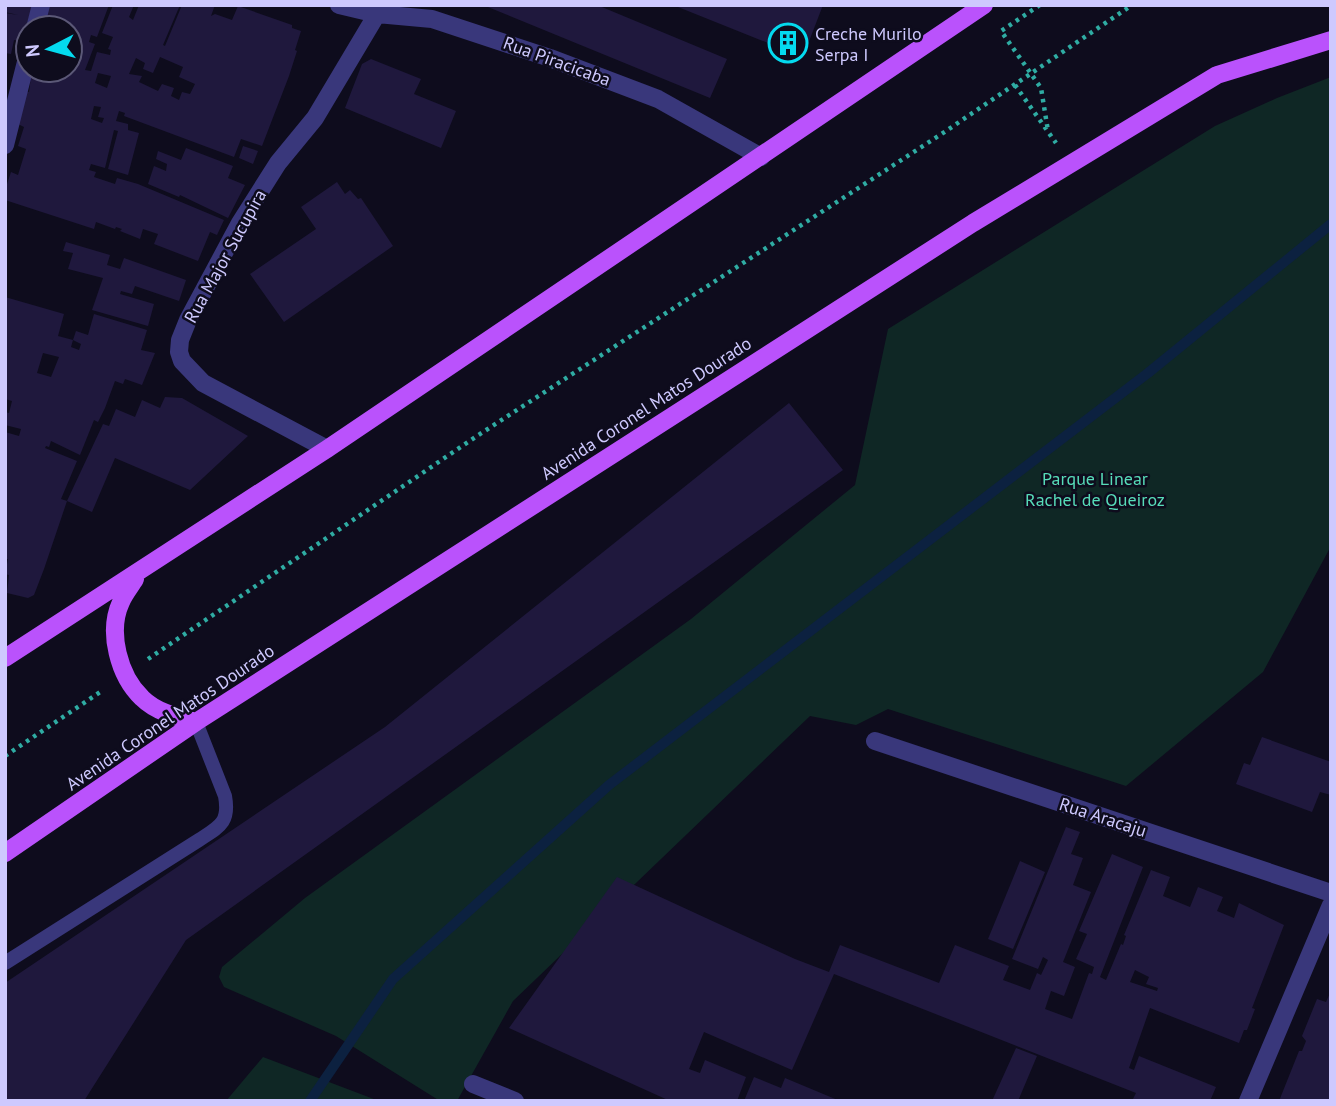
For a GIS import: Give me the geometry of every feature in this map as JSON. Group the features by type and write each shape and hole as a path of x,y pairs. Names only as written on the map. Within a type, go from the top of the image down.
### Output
{"main road":[{"path":"5,658 327,449 984,5"},
{"name":"Avenida Coronel Matos Dourado","path":"5,853 196,722 973,223 1217,75 1331,40"},
{"path":"139,573 120,604 115,640 124,675 142,699 167,715 196,722"}],"street":[{"name":"Rua Piracicaba","path":"339,5 377,14 432,19 607,79 659,99 761,157"},
{"name":"Rua Major Sucupira","path":"327,449 203,383 182,361 179,352 180,340 240,223 278,163 315,118 377,14"},
{"path":"5,145 20,84"},
{"name":"Rua Aracaju","path":"875,741 1331,893"},
{"path":"1248,1101 1331,905"},
{"path":"473,1084 515,1101"}],"lane":[{"path":"5,962 199,840 223,822 227,807 226,796 196,722"}],"path":[{"path":"1015,85 1048,131 1041,89 1001,31 1040,5"},
{"path":"5,756 477,436 1015,85 1132,5"}],"green space":[{"name":"Parque Linear Rachel de Queiroz","path":"1331,77 1331,546 1263,672 1126,786 888,709 856,725 810,716 513,1001 457,1101 440,1101 336,1036 224,987 219,977 222,967 305,898 691,619 855,485 888,329 1215,126"},
{"path":"263,1057 379,1101 226,1101"}],"building":[{"path":"5,5 33,5 30,14 5,12"},
{"path":"48,5 109,5 97,37 91,35 89,42 95,44 85,70 91,71 97,52 110,55 111,50 108,49 113,37 102,33 113,5 134,5 129,17 133,20 139,5 180,5 163,45 165,46 182,5 215,5 211,16 215,14 232,20 238,6 292,25 292,28 301,31 289,76 262,146 241,139 234,157 124,116 125,113 119,111 116,121 128,124 128,130 139,133 128,175 108,169 118,131 114,130 105,168 91,164 89,170 96,172 94,177 115,184 117,178 138,184 224,220 217,235 210,232 198,261 154,244 158,234 143,229 140,239 116,227 115,229 96,222 94,229 5,200 11,172 18,175 26,149 18,146 24,127 18,124 25,91 29,92 30,84 84,84 84,14 45,14","holes":["160,57 183,67 179,77 195,84 190,94 182,92 179,100 171,96 174,88 162,84 158,91 139,82 142,76 129,74 136,58 145,63 143,69 153,73","98,73 111,76 107,88 95,83","94,106 101,107 98,117 104,118 102,123 91,119"]},
{"path":"483,5 597,5 727,59 710,98"},
{"name":"Creche Murilo Serpa I","path":"673,5 823,5 803,57"},
{"path":"5,13 14,14 11,54 5,53"},
{"path":"371,59 421,79 414,94 456,111 441,148 345,108 362,64"},
{"path":"243,146 258,151 253,164 239,158"},
{"path":"186,148 233,166 228,178 245,185 228,218 180,195 179,197 148,184 154,166 166,171 167,164 156,159 158,151 181,160"},
{"path":"337,182 345,194 350,190 358,199 361,198 393,246 284,322 250,274 316,229 301,207"},
{"path":"66,242 110,255 107,265 120,269 124,258 186,280 179,301 135,286 132,294 121,291 120,294 154,304 148,326 92,310 103,278 68,269 73,253 63,251"},
{"path":"5,297 64,314 58,336 73,340 76,331 88,335 94,314 147,330 141,350 155,353 142,385 125,379 123,384 115,381 105,408 98,422 94,420 80,455 51,441 49,447 45,448 77,461 61,499 67,501 44,569 34,595 28,598 7,593 9,575 5,574 8,559 5,559 5,432 19,436 21,429 5,425 5,412 9,413 12,401 5,399","holes":["73,340 81,344 79,350 71,347","43,353 59,357 51,377 37,373"]},
{"path":"165,397 182,398 248,436 190,490 115,458 92,512 67,501 103,424 109,426 116,409 135,417 142,400 160,408"},
{"path":"789,403 843,470 186,940 84,1101 5,1101 5,983 385,727"},
{"path":"1262,737 1331,762 1331,795 1320,792 1312,812 1236,784 1244,763 1250,765"},
{"path":"1066,827 1080,832 1071,854 1083,858 1073,885 1091,892 1063,962 1075,967 1064,996 1051,991 1045,1009 1072,1019 1089,973 1092,974 1094,967 1076,959 1087,934 1079,931 1112,854 1143,867 1100,977 1106,980 1121,944 1123,945 1124,935 1151,870 1170,877 1163,896 1190,907 1198,887 1223,897 1217,911 1234,918 1239,903 1284,925 1252,1008 1255,1009 1247,1030 1244,1030 1239,1043 1150,1008 1129,1068 1134,1070 1139,1056 1216,1087 1210,1101 1132,1101 1136,1093 834,974 792,1070 704,1032 689,1069 700,1073 705,1060 746,1077 737,1101 670,1101 509,1028 617,877 829,972 840,945 939,983 955,945 1009,966 1003,980 1030,990 1037,973 1041,975 1048,960 1043,957 1038,969 1012,959","holes":["1135,970 1149,977 1146,984 1158,988 1157,991 1130,982"]},
{"path":"1020,861 1045,872 1013,949 988,939"},
{"path":"1331,991 1331,1101 1279,1101 1299,1051 1302,1051 1306,1041 1302,1036 1317,999 1326,1002"},
{"path":"1016,1048 1037,1056 1018,1101 992,1101"},
{"path":"754,1077 781,1088 785,1078 840,1101 744,1101"}],"waterway":[{"path":"310,1101 393,979 609,785 1148,373 1331,224"}],"place":[{"name":"Creche Murilo Serpa I","path":"788,43"}]}
